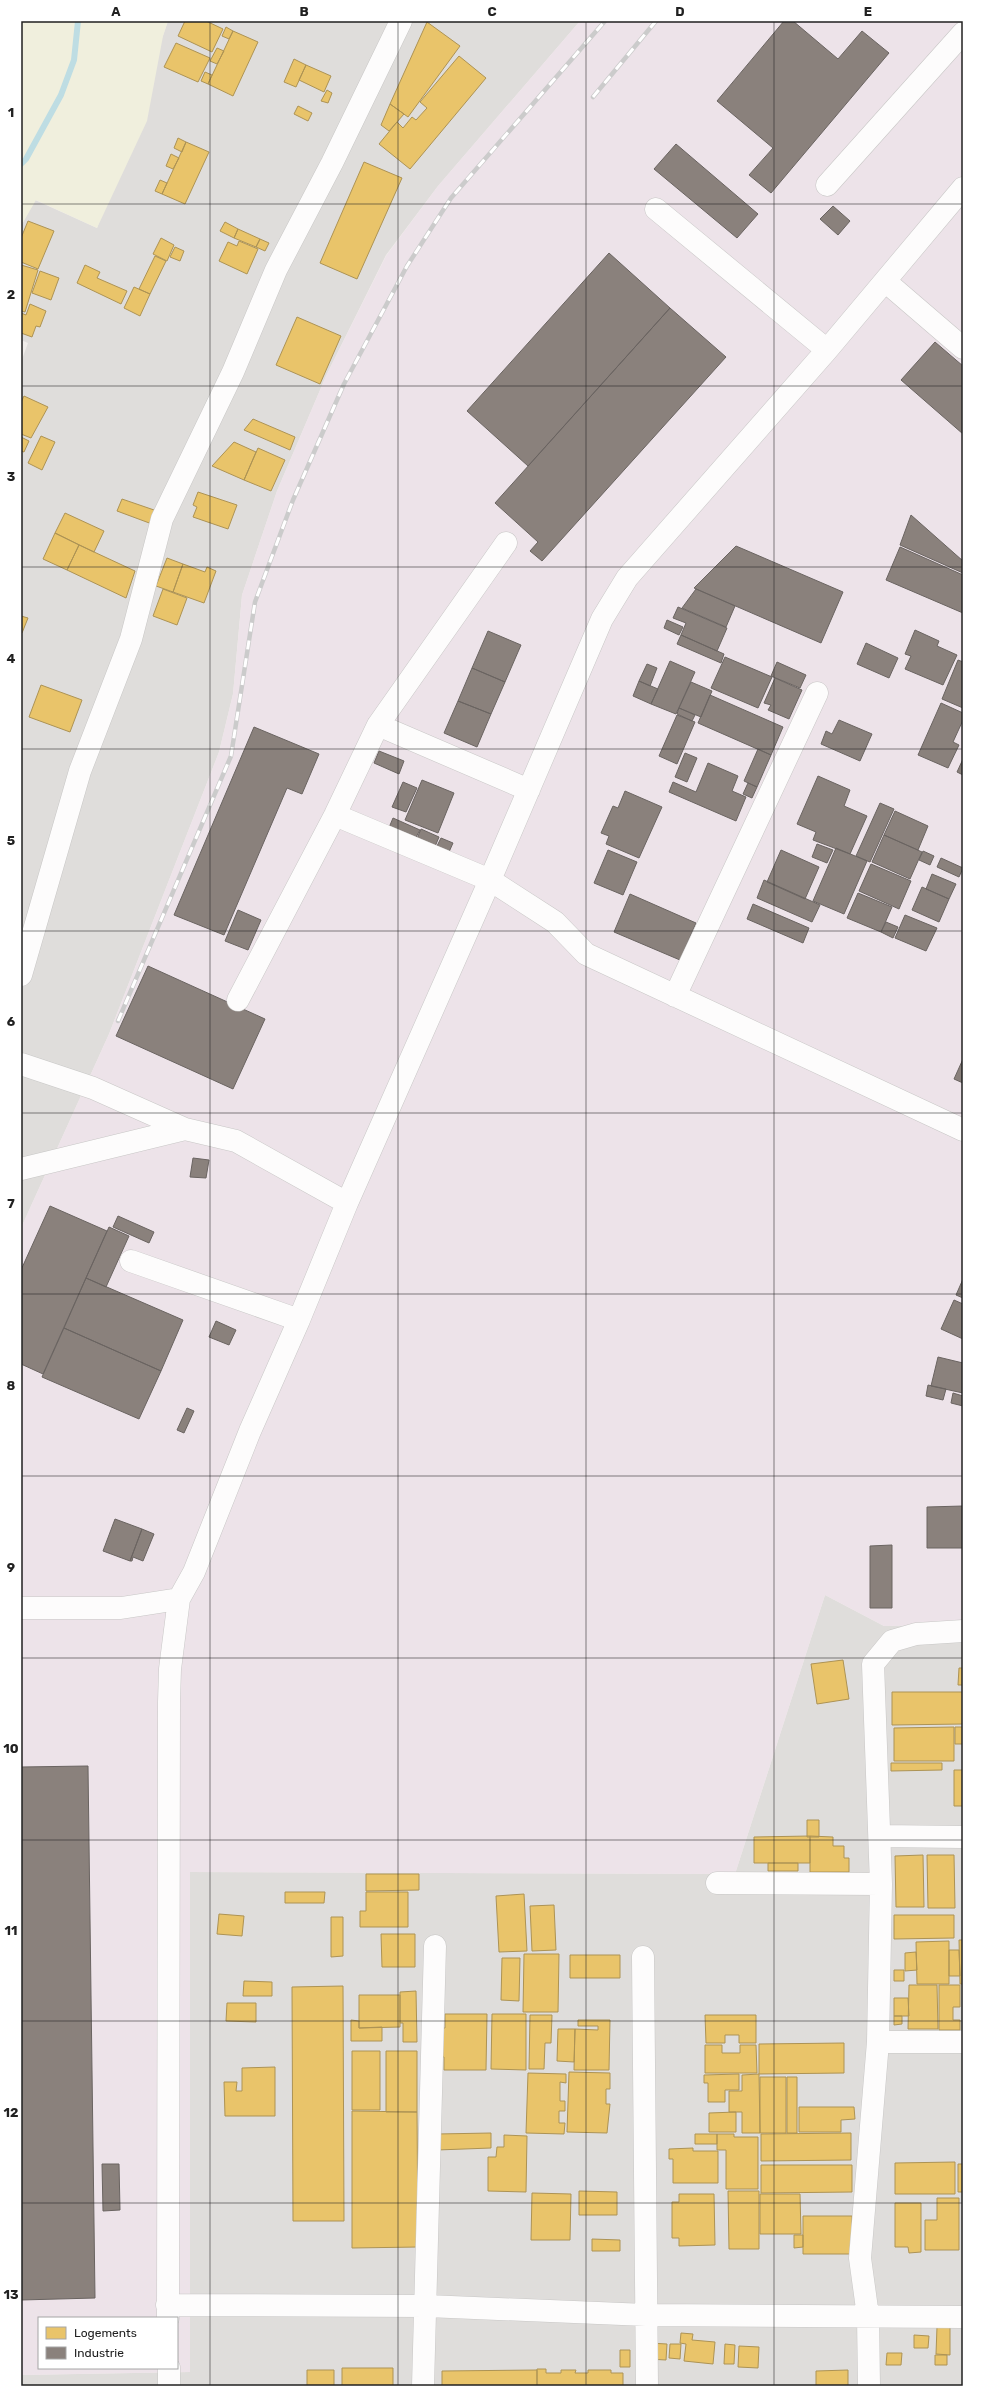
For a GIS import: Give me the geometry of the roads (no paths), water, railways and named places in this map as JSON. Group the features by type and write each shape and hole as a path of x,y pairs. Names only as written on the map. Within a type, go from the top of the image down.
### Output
{"street":[{"path":"21,975 80,771 131,639 162,519 233,372 276,270 332,163 401,21"},
{"path":"827,185 963,32"},
{"path":"963,188 827,350 627,578 602,619 490,880 346,1203 300,1320 250,1431 194,1572 179,1599 170,1669 169,1702 167,2312 427,2306 646,2315 963,2317"},
{"path":"656,209 827,350"},
{"path":"885,281 963,348"},
{"path":"238,1000 335,815 378,726 506,543"},
{"path":"675,996 817,693"},
{"path":"378,726 528,790"},
{"path":"335,815 490,880 555,922 586,954 963,1130"},
{"path":"21,1064 93,1088 185,1129 236,1141 346,1203"},
{"path":"21,1169 185,1129"},
{"path":"131,1261 300,1320"},
{"path":"21,1608 121,1608 179,1599"},
{"path":"869,2386 868,2316 860,2258 878,2042 881,1884 873,1664 892,1642 916,1634 963,1631"},
{"path":"880,1836 963,1837"},
{"path":"717,1882 881,1884"},
{"path":"423,2386 427,2306 435,1946"},
{"path":"643,1956 647,2386"},
{"path":"878,2042 963,2042"},
{"path":"169,2369 169,2386"}],"waterway":[{"path":"21,164 26,159 61,95 74,60 78,21"}],"railway":[{"path":"118,1021 231,756 255,602 293,500 344,384 407,266 451,198 605,21"},
{"path":"593,97 656,21"}]}
